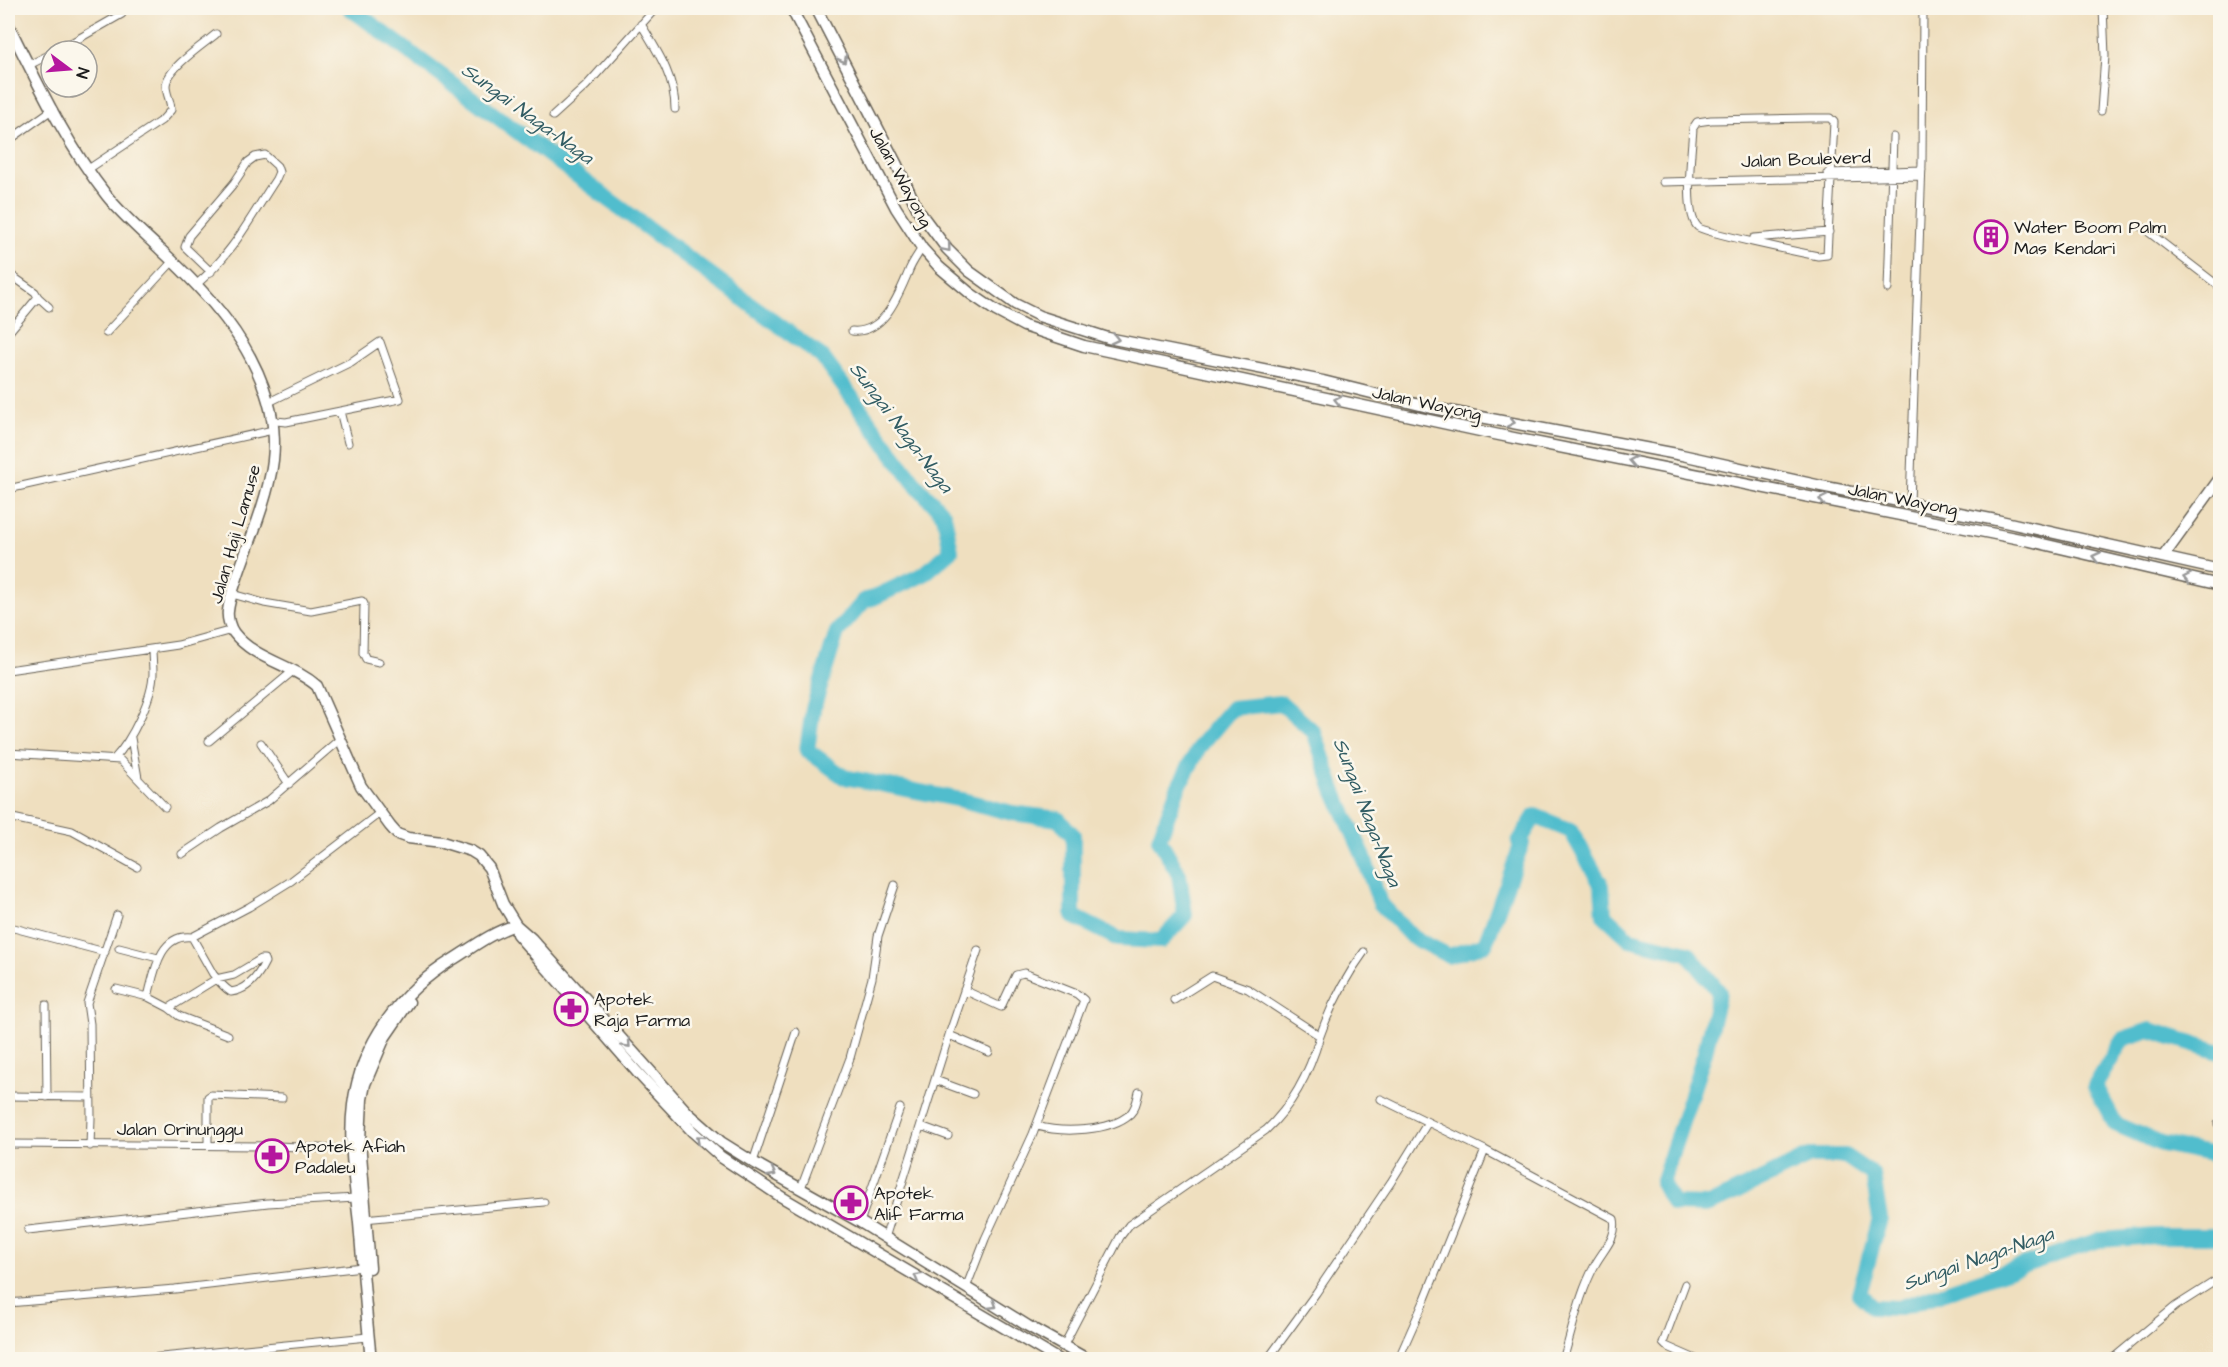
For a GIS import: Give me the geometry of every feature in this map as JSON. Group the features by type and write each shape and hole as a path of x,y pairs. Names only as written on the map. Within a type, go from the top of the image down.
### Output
{"street":[{"path":"553,116 586,86 656,8"},
{"name":"Jalan Wayong","path":"791,8 896,208 922,248 939,267 971,294 1024,326 1084,346 1494,434 2030,541 2220,585"},
{"name":"Jalan Wayong","path":"816,8 918,210 947,249 969,271 1015,304 1039,316 1108,338 1323,381 1428,407 1682,456 2220,570"},
{"path":"1910,503 1922,173 1923,8"},
{"path":"2101,111 2105,56 2103,8"},
{"path":"78,39 122,14"},
{"name":"Jalan Haji Lamuse","path":"8,24 87,170 115,205 197,284 222,314 244,346 269,402 273,430 271,474 232,594 227,614 232,630 244,644 259,654 307,678 317,686 361,786 397,834 408,838 442,842 471,851 478,856 489,868 503,904 516,925 517,934 637,1072 693,1132 721,1157 780,1196 1059,1359"},
{"path":"641,24 670,78 675,94 675,109"},
{"path":"87,170 162,120 171,110 166,86 170,75 184,60 216,34"},
{"path":"29,65 39,60"},
{"path":"8,141 53,109"},
{"path":"1830,118 1834,122 1832,176 1827,255 1822,257 1704,231 1697,227 1691,211 1693,128 1697,122 1712,120 1830,118"},
{"path":"1888,289 1893,138"},
{"path":"197,284 211,272 237,242 276,178 279,172 277,166 265,155 260,155 248,162 240,176 185,243 189,252 211,272"},
{"name":"Jalan Bouleverd","path":"1663,183 1690,180 1922,173"},
{"path":"2142,227 2220,287"},
{"path":"1746,239 1829,232"},
{"path":"852,331 867,329 890,309 897,300 908,272 922,248"},
{"path":"106,333 173,261"},
{"path":"8,273 35,292 49,307"},
{"path":"8,333 39,297"},
{"path":"269,402 351,362 380,342 400,399 286,422 270,418"},
{"path":"340,411 348,442"},
{"path":"8,489 273,430"},
{"path":"2163,557 2220,478"},
{"path":"232,594 264,603 311,611 362,601 364,604 363,653 366,659 379,662"},
{"path":"8,670 152,649 196,641 232,630"},
{"path":"114,759 131,738 150,689 153,674 152,649"},
{"path":"209,741 293,671"},
{"path":"131,738 138,778"},
{"path":"182,854 268,801 340,739"},
{"path":"261,743 289,784"},
{"path":"8,753 94,760 114,759 124,762 165,807"},
{"path":"148,997 158,958 171,941 183,936 192,937 291,881 381,812"},
{"path":"8,818 72,831 137,867"},
{"path":"801,1188 850,1058 872,978 878,936 895,885"},
{"path":"90,1146 90,1024 87,1003 117,915"},
{"path":"371,1359 362,1267 362,1220 356,1198 357,1150 365,1084 385,1037 400,1013 416,994 484,944 516,925 532,939 688,1113 721,1142 860,1222 1028,1326 1089,1359"},
{"path":"10,927 105,952"},
{"path":"170,1008 216,978 234,975 257,960 264,959 265,962 254,980 244,989 231,992 216,978 192,937"},
{"path":"119,948 158,958"},
{"path":"885,1238 963,990 978,950"},
{"path":"1064,1346 1120,1237 1129,1225 1266,1130 1278,1119 1301,1084 1314,1057 1330,1006 1343,981 1364,952"},
{"path":"963,990 1001,1006 1016,975 1024,973 1077,994 1084,1000 1037,1126 985,1239 966,1288"},
{"path":"1174,1000 1204,979 1212,976 1218,977 1248,989 1320,1036"},
{"path":"116,989 148,997 170,1008 179,1016 228,1035"},
{"path":"46,1005 47,1097"},
{"path":"753,1162 796,1032"},
{"path":"949,1035 989,1052"},
{"path":"935,1080 973,1094"},
{"path":"1037,1126 1077,1130 1099,1128 1119,1122 1131,1113 1136,1105 1139,1092"},
{"path":"208,1145 208,1097 211,1095 282,1098"},
{"path":"8,1096 90,1097"},
{"path":"1381,1099 1485,1150 1614,1219 1616,1227 1614,1234 1595,1265 1581,1298 1563,1359"},
{"path":"860,1222 900,1108"},
{"path":"1268,1359 1316,1293 1428,1122"},
{"path":"921,1126 948,1136"},
{"name":"Jalan Orinunggu","path":"8,1144 208,1145 357,1150"},
{"path":"357,1150 376,1359"},
{"path":"1398,1359 1425,1299 1485,1150"},
{"path":"28,1230 268,1203 356,1198"},
{"path":"362,1220 544,1202"},
{"path":"8,1303 175,1289 362,1267"},
{"path":"2111,1359 2176,1306 2220,1278"},
{"path":"944,1292 951,1279"},
{"path":"1685,1284 1664,1340 1666,1346 1698,1359"},
{"path":"1022,1338 1028,1326"},
{"path":"130,1359 368,1337"}],"waterway":[{"name":"Sungai Naga-Naga","path":"350,8 822,357 913,481 944,515 951,551 924,574 865,600 837,632 813,709 807,750 844,777 962,800 1012,813 1058,819 1073,835 1073,916 1118,939 1161,941 1185,915 1179,875 1159,839 1178,788 1200,746 1232,708 1281,703 1314,732 1334,790 1363,855 1380,903 1412,937 1449,956 1485,944 1522,843 1519,842 1535,816 1571,831 1602,886 1604,915 1630,939 1688,953 1719,992 1705,1052 1662,1183 1673,1204 1709,1205 1810,1156 1845,1156 1873,1175 1880,1219 1859,1294 1873,1307 1898,1308 2099,1240 2157,1236 2220,1236"},
{"name":"Sungai Naga-Naga","path":"2220,1052 2150,1030 2123,1039 2095,1086 2115,1124 2161,1144 2220,1156"}],"place":[{"name":"Water Boom Palm Mas Kendari","path":"1991,237"},
{"name":"Apotek Raja Farma","path":"571,1009"},
{"name":"Apotek Afiah Padaleu","path":"272,1156"},
{"name":"Apotek Alif Farma","path":"851,1203"}]}
